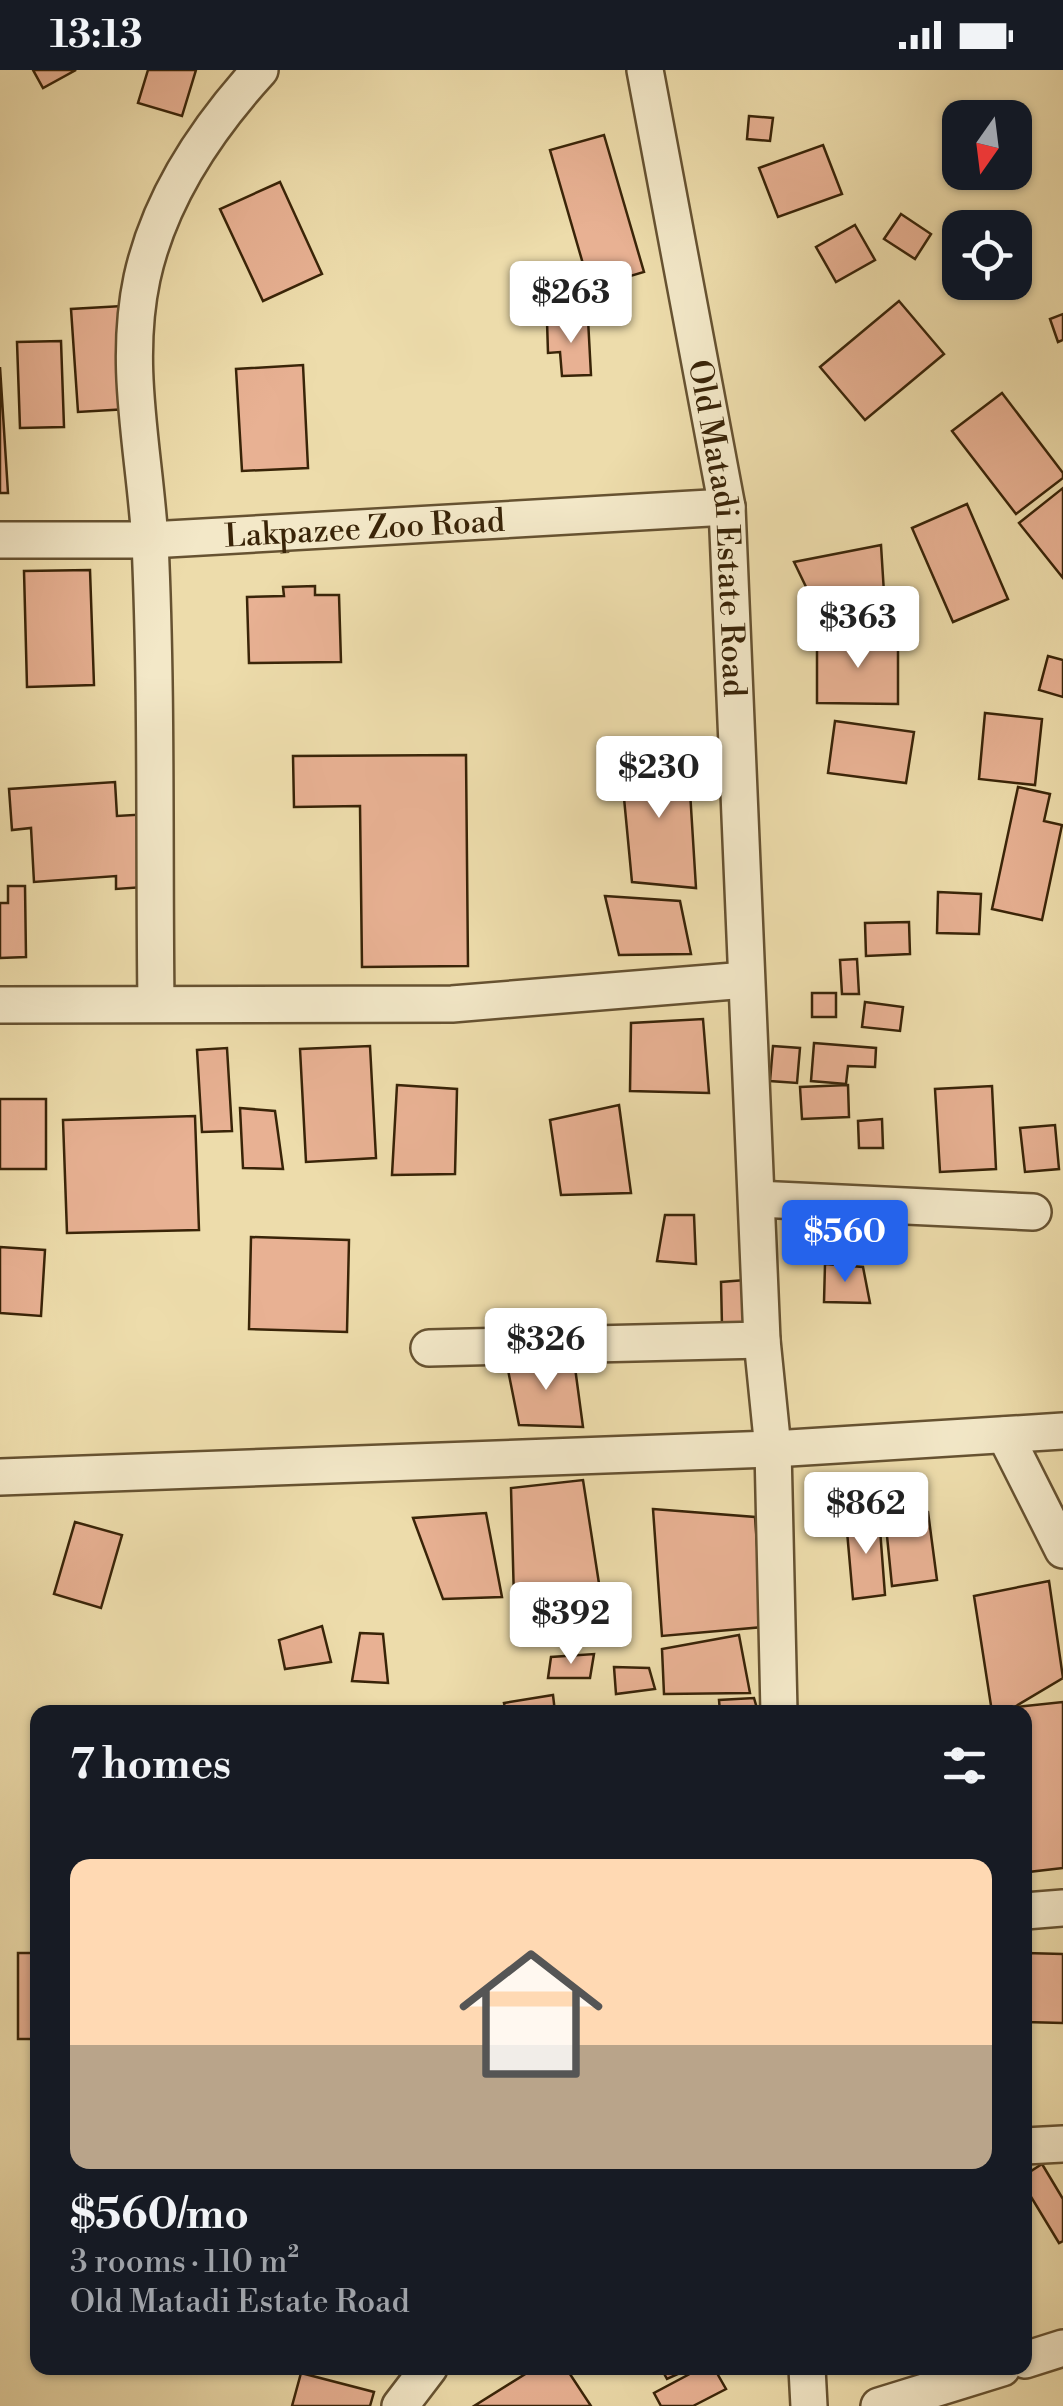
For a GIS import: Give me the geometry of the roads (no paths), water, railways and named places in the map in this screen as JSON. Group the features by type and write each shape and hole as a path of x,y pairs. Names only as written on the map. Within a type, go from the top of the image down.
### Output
{"street":[{"path":"156,1004 150,540 134,334 142,276 160,224 203,137 259,70"},
{"name":"Old Matadi Estate Road","path":"645,70 727,507 762,1340 773,1449 779,1705"},
{"name":"Lakpazee Zoo Road","path":"0,540 150,540 727,507"},
{"path":"0,1004 452,1004 746,980"},
{"path":"757,1199 1033,1212"},
{"path":"429,1348 762,1340"},
{"path":"0,1477 773,1449 1063,1431"},
{"path":"1005,1435 1063,1550"},
{"path":"1032,1910 1063,1908"},
{"path":"1032,2146 1063,2144"},
{"path":"1032,2358 1063,2348"},
{"path":"400,2406 424,2375"},
{"path":"807,2375 809,2406"},
{"path":"879,2406 979,2375"}]}
